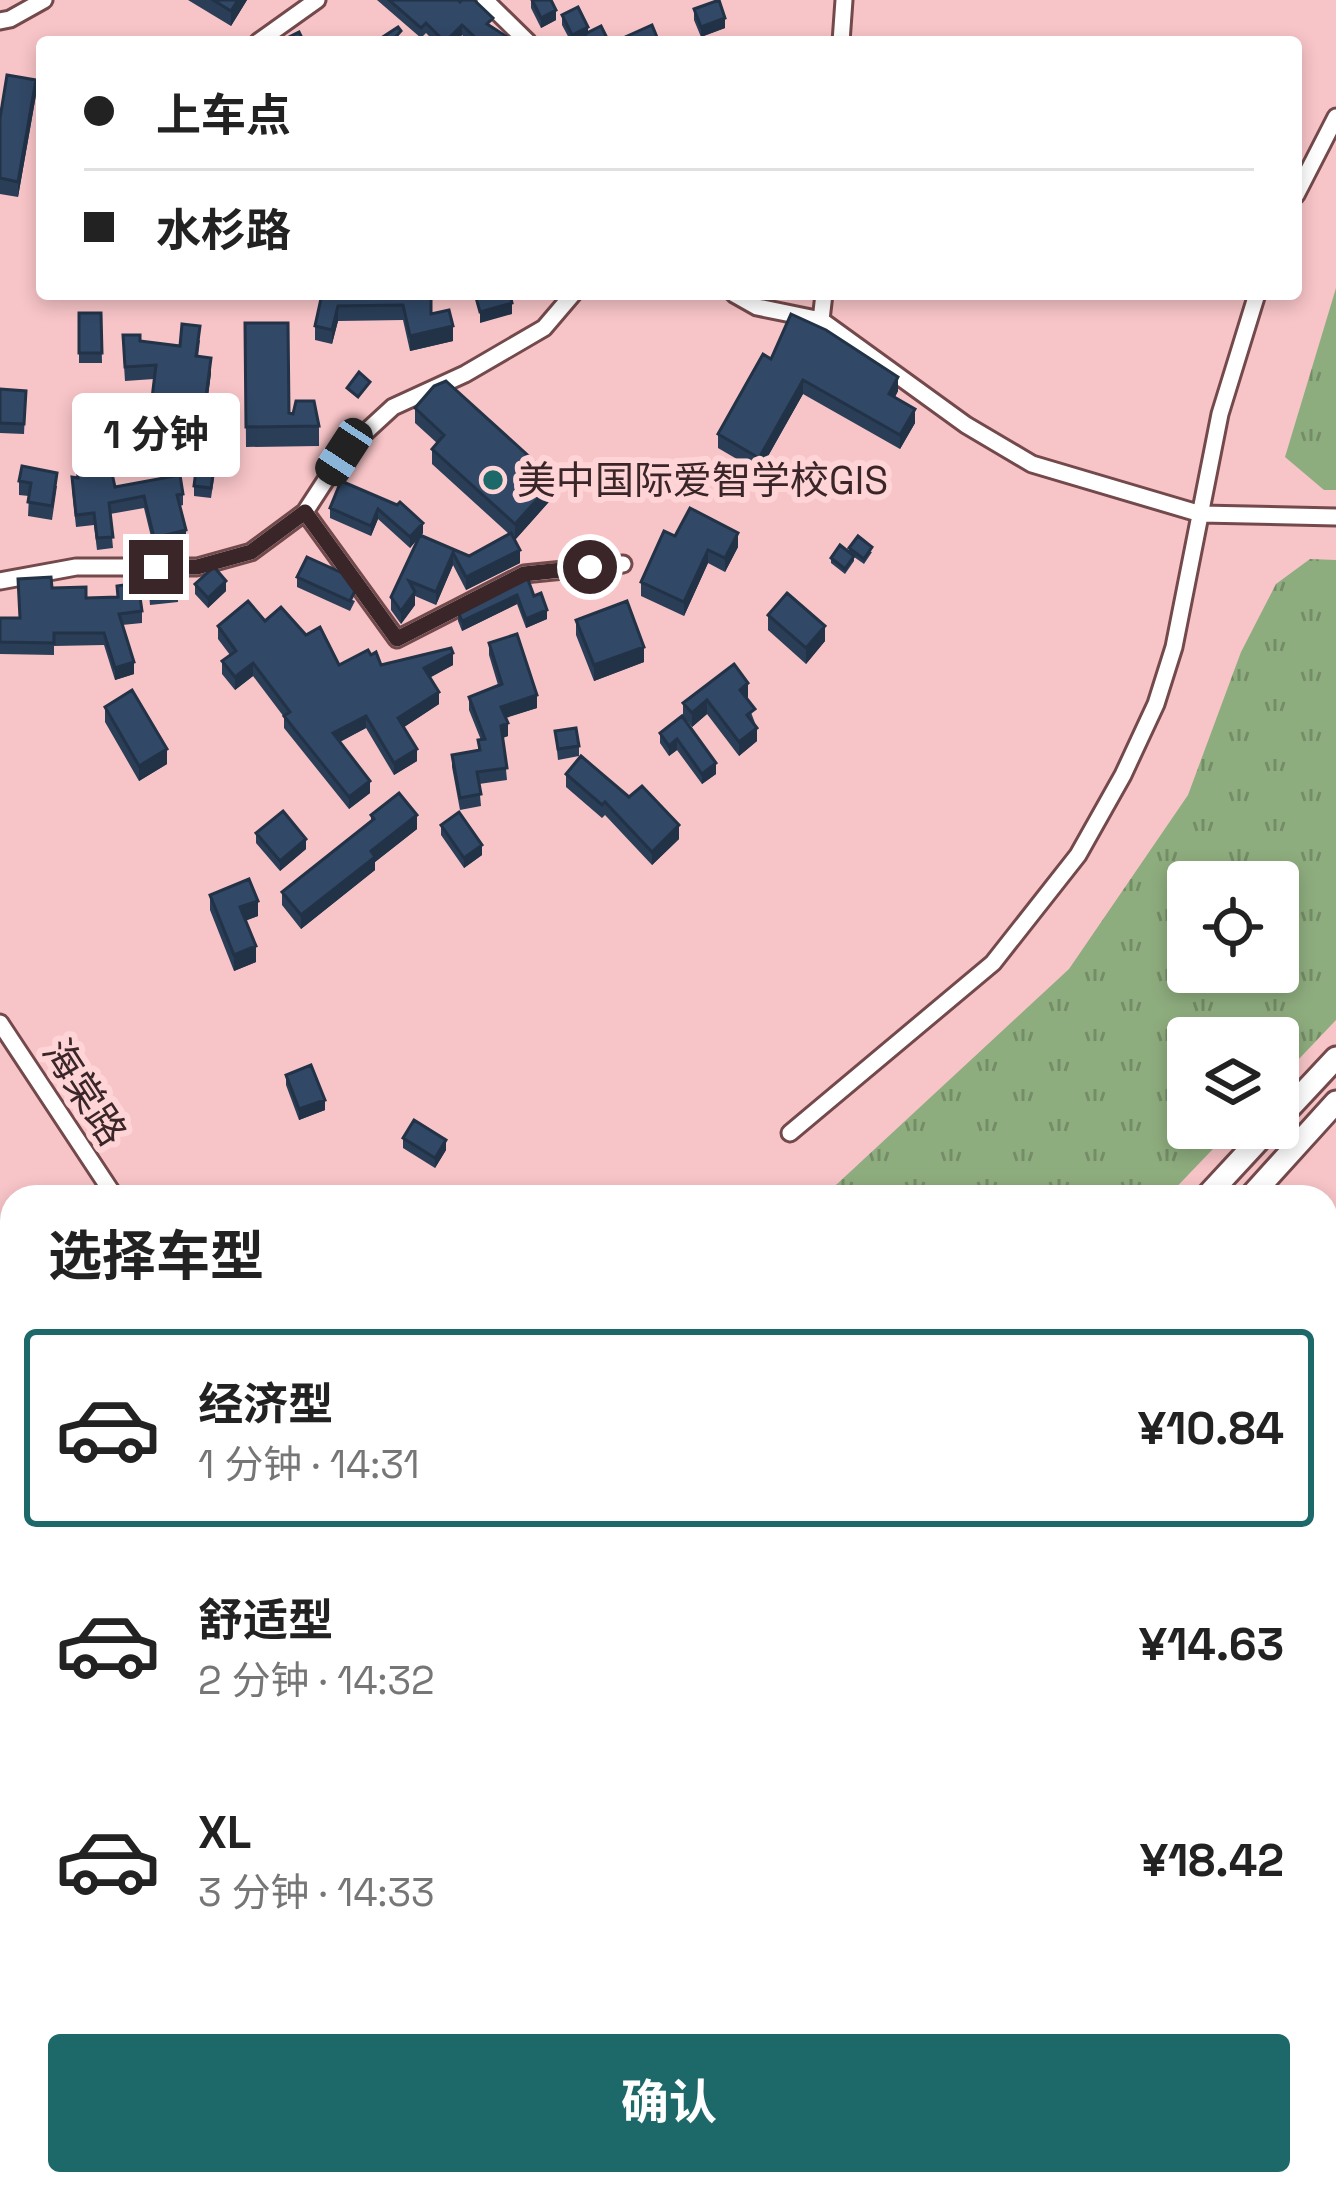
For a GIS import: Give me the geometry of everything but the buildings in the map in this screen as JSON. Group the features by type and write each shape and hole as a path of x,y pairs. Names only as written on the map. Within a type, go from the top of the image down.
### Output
{"street":[{"path":"3,24 44,0"},
{"path":"266,36 317,0"},
{"path":"484,0 522,36"},
{"path":"841,36 844,0"},
{"path":"1302,183 1336,117"},
{"path":"0,581 76,567 197,567 251,552 305,512 344,452 393,407 465,374 544,328 568,300"},
{"path":"745,300 757,307 821,320 966,425 1032,464 1201,514 1336,517"},
{"path":"821,320 823,300"},
{"path":"790,1133 993,963 1078,855 1123,775 1156,704 1187,592 1220,414 1256,300"},
{"path":"305,512 397,639 524,574 623,564"},
{"name":"海棠路","path":"0,1023 107,1185"},
{"path":"1299,1098 1336,1058"},
{"path":"1261,1185 1336,1102"},
{"path":"1217,1185 1251,1149"}],"green space":[{"path":"1336,288 1336,490 1324,490 1285,457"},
{"path":"1310,559 1336,560 1336,1020 1299,1059 1299,1017 1167,1017 1167,1149 1213,1149 1178,1185 836,1185 1069,969 1188,795 1241,652 1276,584"}],"place":[{"name":"美中国际爱智学校GIS","path":"493,480"}],"route":[{"path":"156,567 197,567 251,552 305,512 397,639 524,574 590,567"}]}
